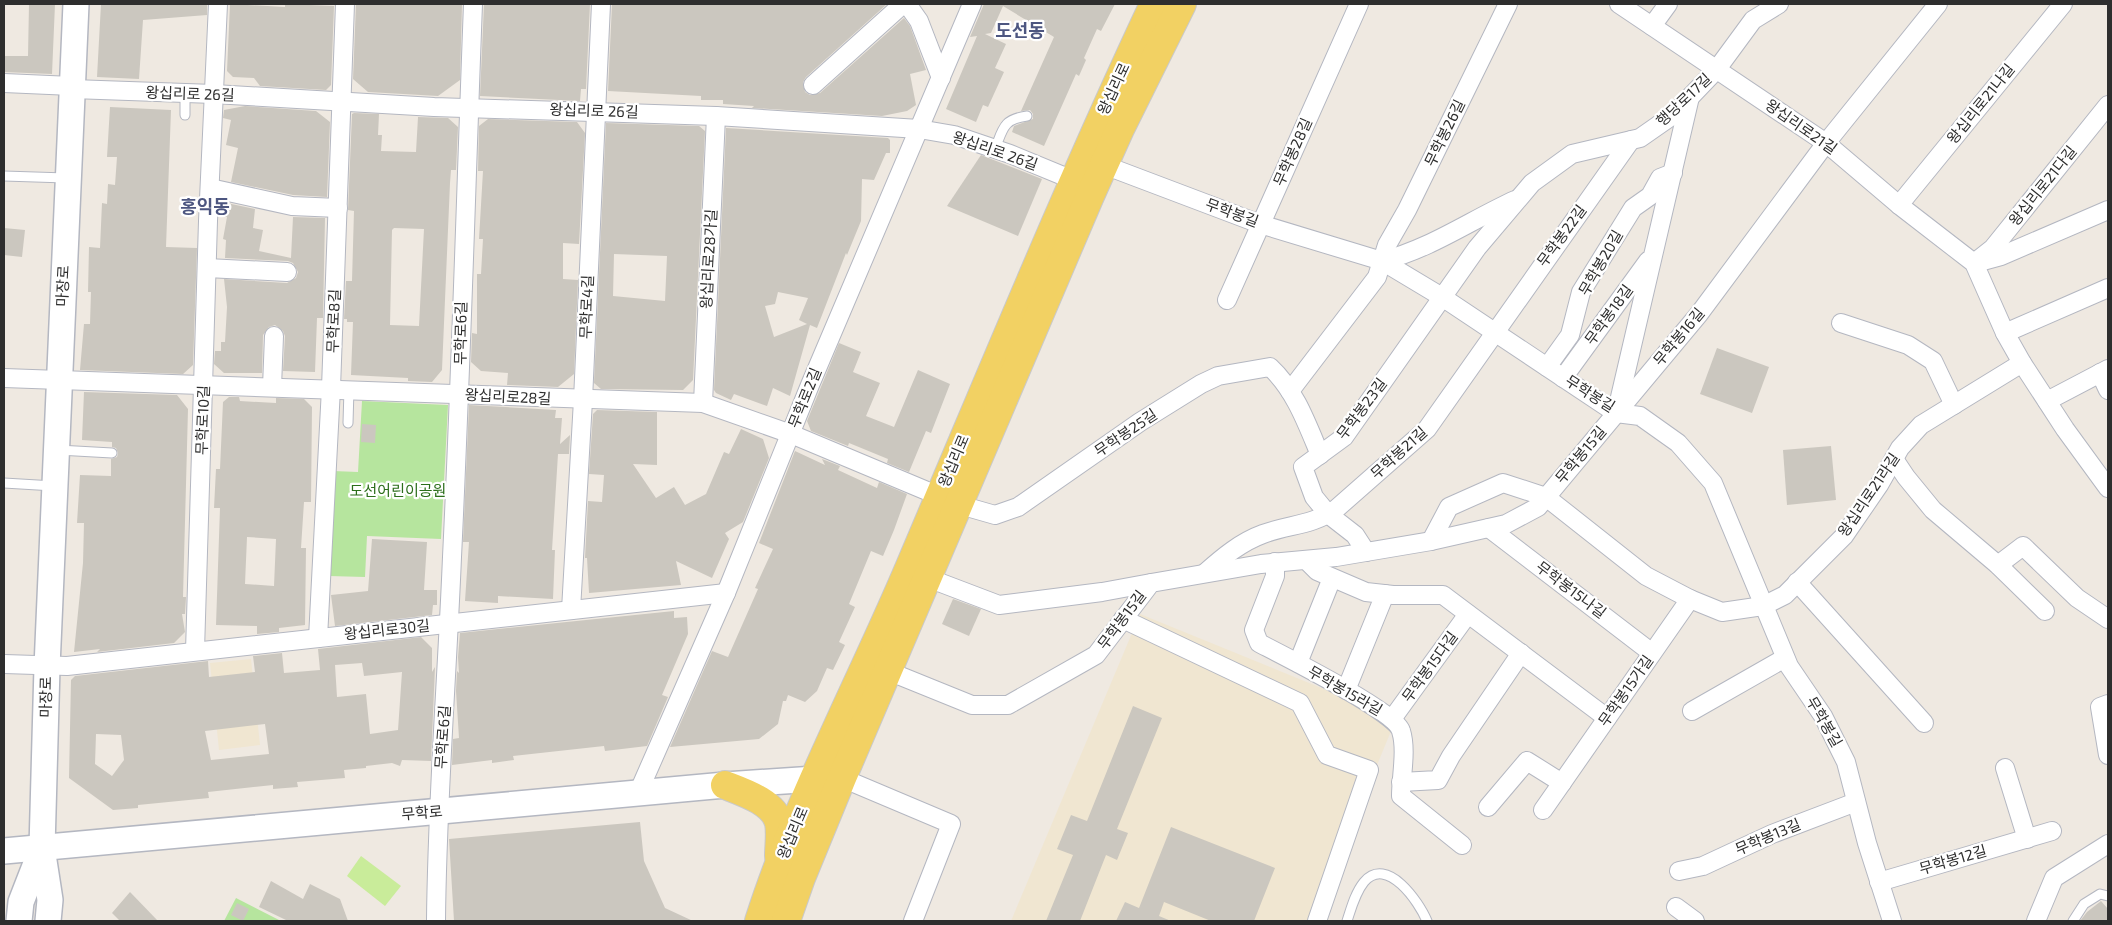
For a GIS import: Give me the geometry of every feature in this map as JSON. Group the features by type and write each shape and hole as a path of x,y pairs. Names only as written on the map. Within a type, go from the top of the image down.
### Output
{"main road":[{"name":"마장로","path":"48,921 50,900 42,848 47,667 58,380 76,4"},
{"name":"왕십리로","path":"771,920 801,878 832,782 949,500 1073,180 1154,4"},
{"name":"왕십리로","path":"771,920 778,868 832,782 888,671 928,578 949,500 1104,165 1182,4"},
{"name":"무학로","path":"4,851 724,785 832,782"},
{"path":"724,785 751,795 768,808 779,822 778,868"},
{"name":"마장로","path":"19,921 21,902 42,848"}],"street":[{"name":"무학로10길","path":"195,651 207,268 204,220 210,188 218,4"},
{"name":"무학로8길","path":"318,638 331,388 345,4"},
{"name":"무학로6길","path":"436,921 438,811 450,624 460,395 473,4"},
{"name":"무학로4길","path":"571,610 583,400 600,4"},
{"path":"813,85 903,4"},
{"path":"907,4 919,21 941,78"},
{"name":"무학로2길","path":"638,793 726,593 972,4"},
{"name":"무학봉28길","path":"1227,300 1359,4"},
{"name":"무학봉26길","path":"1382,261 1387,245 1407,210 1508,4"},
{"name":"왕십리로21길","path":"1619,4 1826,143 1899,205 1974,263 2005,333 2022,362 2046,401 2108,488"},
{"path":"1652,26 1668,4"},
{"name":"행당로17길","path":"1442,297 1478,248 1532,183 1572,154 1640,138 1673,115 1717,69 1754,20 1780,4"},
{"name":"무학봉16길","path":"1616,413 1699,314 1826,143 1938,4"},
{"name":"왕십리로21나길","path":"1899,205 2063,4"},
{"path":"4,83 72,88"},
{"name":"왕십리로 26길","path":"72,88 342,102 596,110 919,129 954,135 1073,180"},
{"name":"무학봉16길","path":"1616,413 1690,97"},
{"name":"왕십리로21다길","path":"1974,263 1992,248 2108,105"},
{"name":"왕십리로28가길","path":"703,403 716,116"},
{"name":"무학봉22길","path":"1494,332 1630,140"},
{"path":"1073,180 1104,165"},
{"name":"무학봉길","path":"1104,165 1260,224 1382,261 1442,297 1616,413 1640,416 1678,443 1713,483 1785,658 1823,716 1846,762 1856,802 1892,921"},
{"name":"무학봉20길","path":"1547,367 1570,335 1581,292 1633,208 1650,196 1660,178 1673,172"},
{"path":"210,188 292,206 338,208"},
{"name":"행당로17길","path":"1382,261 1411,254 1476,218 1520,198"},
{"path":"1974,263 2001,256 2108,210"},
{"name":"무학봉18길","path":"1563,378 1654,253"},
{"path":"1290,391 1363,298 1377,278 1382,261"},
{"path":"207,268 287,272"},
{"path":"2005,333 2108,288"},
{"name":"무학봉23길","path":"1328,514 1314,497 1304,466 1344,437 1442,297"},
{"path":"1841,323 1908,345 1933,361 1954,405"},
{"name":"무학봉21길","path":"1206,573 1227,553 1262,534 1320,519 1328,514 1427,429 1494,332"},
{"path":"272,387 274,336"},
{"name":"왕십리로21라길","path":"1763,606 1785,595 1844,536 1879,485 1900,448 1921,425 2022,362"},
{"name":"무학봉25길","path":"949,500 995,515 1018,507 1140,422 1201,384 1218,376 1270,367 1284,380 1320,455"},
{"path":"2046,401 2104,371 2108,390"},
{"name":"왕십리로28길","path":"4,378 331,388 583,400 703,403 791,434 949,500"},
{"name":"무학봉15길","path":"888,671 972,705 1008,705 1096,655 1151,583 1275,562 1366,552 1506,524 1538,507 1616,413"},
{"path":"1894,459 1933,510 1998,565 2045,611"},
{"name":"무학봉15길","path":"1431,540 1449,507 1503,483 1546,497"},
{"path":"1546,497 1646,576 1690,599 1722,612 1763,606"},
{"path":"1328,514 1356,535 1366,552"},
{"name":"무학봉15나길","path":"1489,528 1652,653"},
{"path":"1998,565 2023,546 2077,598 2108,619"},
{"path":"1306,560 1316,571 1366,592 1443,595 1607,718"},
{"name":"무학봉15라길","path":"1275,562 1275,576 1254,630 1259,643 1346,690 1384,712 1392,719 1401,729 1401,796 1462,845"},
{"path":"928,578 999,605 1102,592 1151,583"},
{"path":"1298,663 1332,578"},
{"path":"1797,582 1924,723"},
{"name":"왕십리로30길","path":"4,664 47,667 726,593"},
{"path":"1346,690 1385,594"},
{"name":"무학봉15가길","path":"1543,810 1690,599"},
{"name":"무학봉15다길","path":"1392,719 1468,614"},
{"path":"1122,619 1300,703 1327,755 1369,770 1317,921"},
{"path":"1401,782 1438,780 1451,756 1521,653"},
{"path":"1692,712 1785,658"},
{"path":"2108,704 2100,707 2108,755"},
{"path":"1488,806 1527,761 1562,783"},
{"path":"2005,768 2027,839"},
{"path":"832,782 951,824 913,921"},
{"name":"무학봉13길","path":"1679,871 1703,866 1772,834 1856,802"},
{"name":"무학봉12길","path":"1880,882 2052,831"},
{"path":"2036,921 2054,878 2108,844"},
{"path":"1676,907 1694,921"}],"lane":[{"path":"185,93 185,115"},
{"path":"995,149 1006,123 1016,118 1027,116"},
{"path":"4,176 68,178"},
{"path":"348,423 349,389"},
{"path":"55,450 112,453"},
{"path":"4,483 54,486"},
{"path":"1347,921 1362,883 1379,875 1393,877 1420,905 1427,921"},
{"path":"2073,921 2084,904 2100,894 2108,896"}],"shaded area":[{"path":"1140,614 1363,705 1391,731 1313,921 1011,921"},
{"path":"251,659 260,745 219,750 210,663"}],"green space":[{"name":"도선어린이공원","path":"362,401 448,405 441,539 367,536 365,577 329,576 333,471 358,472"},
{"path":"361,856 401,886 385,906 347,876"},
{"path":"236,898 281,921 224,921"}],"building":[{"path":"29,4 55,4 52,74 4,72 4,56 28,56"},
{"path":"101,4 207,4 207,15 143,20 139,79 97,77"},
{"path":"230,4 285,7 285,4 334,6 331,85 326,90 260,86 254,78 233,77 227,71"},
{"path":"356,4 462,4 460,80 438,96 368,92 353,79"},
{"path":"484,4 590,4 586,89 581,89 580,101 480,96"},
{"path":"612,4 887,4 806,77 803,82 805,92 810,95 820,93 904,18 910,26 926,70 910,74 916,105 907,111 882,116 752,108 754,106 723,104 723,100 701,100 701,96 608,91"},
{"path":"984,4 1115,4 1101,31 1097,29 1084,58 1086,60 1079,76 1076,74 1044,146 1012,132 1014,126 1033,119 1033,114 1030,110 1021,111 1054,37 1003,6 991,33 985,34 1006,44 995,68 1004,72 988,107 983,105 976,122 946,109 977,36 970,37"},
{"path":"245,106 316,111 330,122 327,197 293,195 231,182 238,148 226,145 231,120 223,118 224,110"},
{"path":"110,107 171,110 166,247 197,248 193,365 183,374 80,370 84,324 90,324 91,292 88,292 89,247 100,248 102,203 107,204 108,184 115,185 117,157 107,157"},
{"path":"352,114 379,114 378,135 382,135 381,151 416,152 418,117 448,118 458,127 456,170 451,170 450,183 442,370 432,382 408,381 408,378 351,375 353,322 347,322 347,319 344,319 346,281 352,281 354,211 348,210","holes":["394,228 424,229 419,326 390,325 392,230"]},
{"path":"488,119 577,122 585,133 579,244 563,243 563,279 578,280 574,374 558,387 507,385 508,373 481,371 471,362 472,333 477,334 477,274 481,274 483,239 479,239 483,171 478,171 479,126"},
{"path":"606,123 699,126 705,131 693,380 683,390 601,389 594,383","holes":["614,254 667,256 665,301 613,296"]},
{"path":"726,128 888,138 890,140 890,153 886,153 874,180 862,179 861,221 847,255 846,253 817,328 810,325 790,396 773,388 767,406 734,394 731,400 716,393 714,390","holes":["778,292 808,298 799,320 807,324 774,337 765,306 775,304"]},
{"path":"981,155 1042,179 1018,236 947,206"},
{"path":"222,202 255,209 253,228 263,230 259,251 291,258 293,217 325,218 323,318 317,318 315,372 283,371 285,336 283,331 275,325 269,327 263,335 262,373 224,373 214,364 215,351 221,351 221,342 225,342 227,307 224,279 287,283 296,278 298,272 293,263 288,261 225,258 226,240 223,239 227,217 223,216"},
{"path":"4,228 25,230 22,257 4,255"},
{"path":"839,343 861,352 853,372 880,383 866,416 894,427 918,370 950,384 931,433 926,431 909,472 887,463 888,459 849,443 848,446 811,431 807,421"},
{"path":"1717,348 1769,367 1752,413 1700,394"},
{"path":"84,392 177,395 188,409 183,597 186,597 185,614 182,614 185,632 174,643 97,652 100,649 74,652 83,563 84,523 77,523 80,475 111,476 111,459 117,457 118,453 116,448 112,447 112,442 82,440"},
{"path":"229,397 239,397 240,401 276,403 276,398 304,399 312,407 311,502 304,502 301,548 306,548 305,625 279,628 279,632 257,634 257,626 216,625 220,508 214,508 216,469 220,469 223,402","holes":["247,537 276,539 274,586 245,584"]},
{"path":"469,405 556,410 555,418 562,418 560,444 570,435 569,454 558,454 552,550 555,550 553,599 498,596 498,603 465,601 469,542 463,542"},
{"path":"597,410 657,412 657,465 633,464 656,498 674,487 685,505 706,494 724,452 729,454 741,429 763,439 769,458 743,522 725,533 729,539 712,578 676,561 681,585 589,593 587,558 585,558 588,501 602,502 604,475 589,474 593,414"},
{"path":"362,424 376,425 375,443 361,442"},
{"path":"1831,446 1836,500 1787,505 1783,450"},
{"path":"795,451 825,465 822,459 840,466 838,470 877,488 879,482 907,494 894,530 883,556 871,551 849,604 855,607 839,642 845,645 833,670 827,668 817,691 805,702 788,695 786,701 783,701 778,724 759,739 670,747 712,651 728,657 758,589 755,588 773,549 759,543"},
{"path":"372,539 427,542 424,590 437,590 437,605 433,605 432,615 335,626 331,595 368,591"},
{"path":"953,599 981,609 969,636 942,624"},
{"path":"674,611 674,618 687,617 688,634 662,695 668,697 647,746 605,751 604,746 513,756 514,760 492,763 492,760 452,765 453,739 459,738 456,691 457,671 459,673 460,633"},
{"path":"421,637 432,648 432,672 435,667 431,761 402,760 400,766 392,763 344,770 345,778 297,782 298,787 273,789 273,785 208,792 209,798 138,805 138,808 113,810 69,778 71,680 75,676 208,661 209,677 255,672 253,656 282,653 284,673 320,670 318,649","holes":["362,663 364,676 402,672 398,730 370,734 366,694 337,697 335,665","265,724 269,754 211,760 205,731","96,734 121,735 124,760 112,776 95,764"]},
{"path":"1133,706 1162,718 1117,829 1128,833 1117,860 1106,855 1080,921 1046,921 1073,855 1057,849 1071,815 1087,821"},
{"path":"640,822 644,861 665,908 693,921 454,921 449,839"},
{"path":"1171,827 1275,868 1254,921 1211,921 1164,902 1159,916 1171,921 1116,921 1125,902 1139,908"},
{"path":"271,881 303,899 310,884 340,899 348,921 288,921 259,907"},
{"path":"130,892 158,921 120,921 112,913"},
{"path":"2101,901 2108,909 2108,921 2080,921 2087,912"},
{"path":"237,903 249,909 243,921 231,915"}],"district":[{"name":"도선동","path":"1020,31"},
{"name":"홍익동","path":"205,207"}]}
